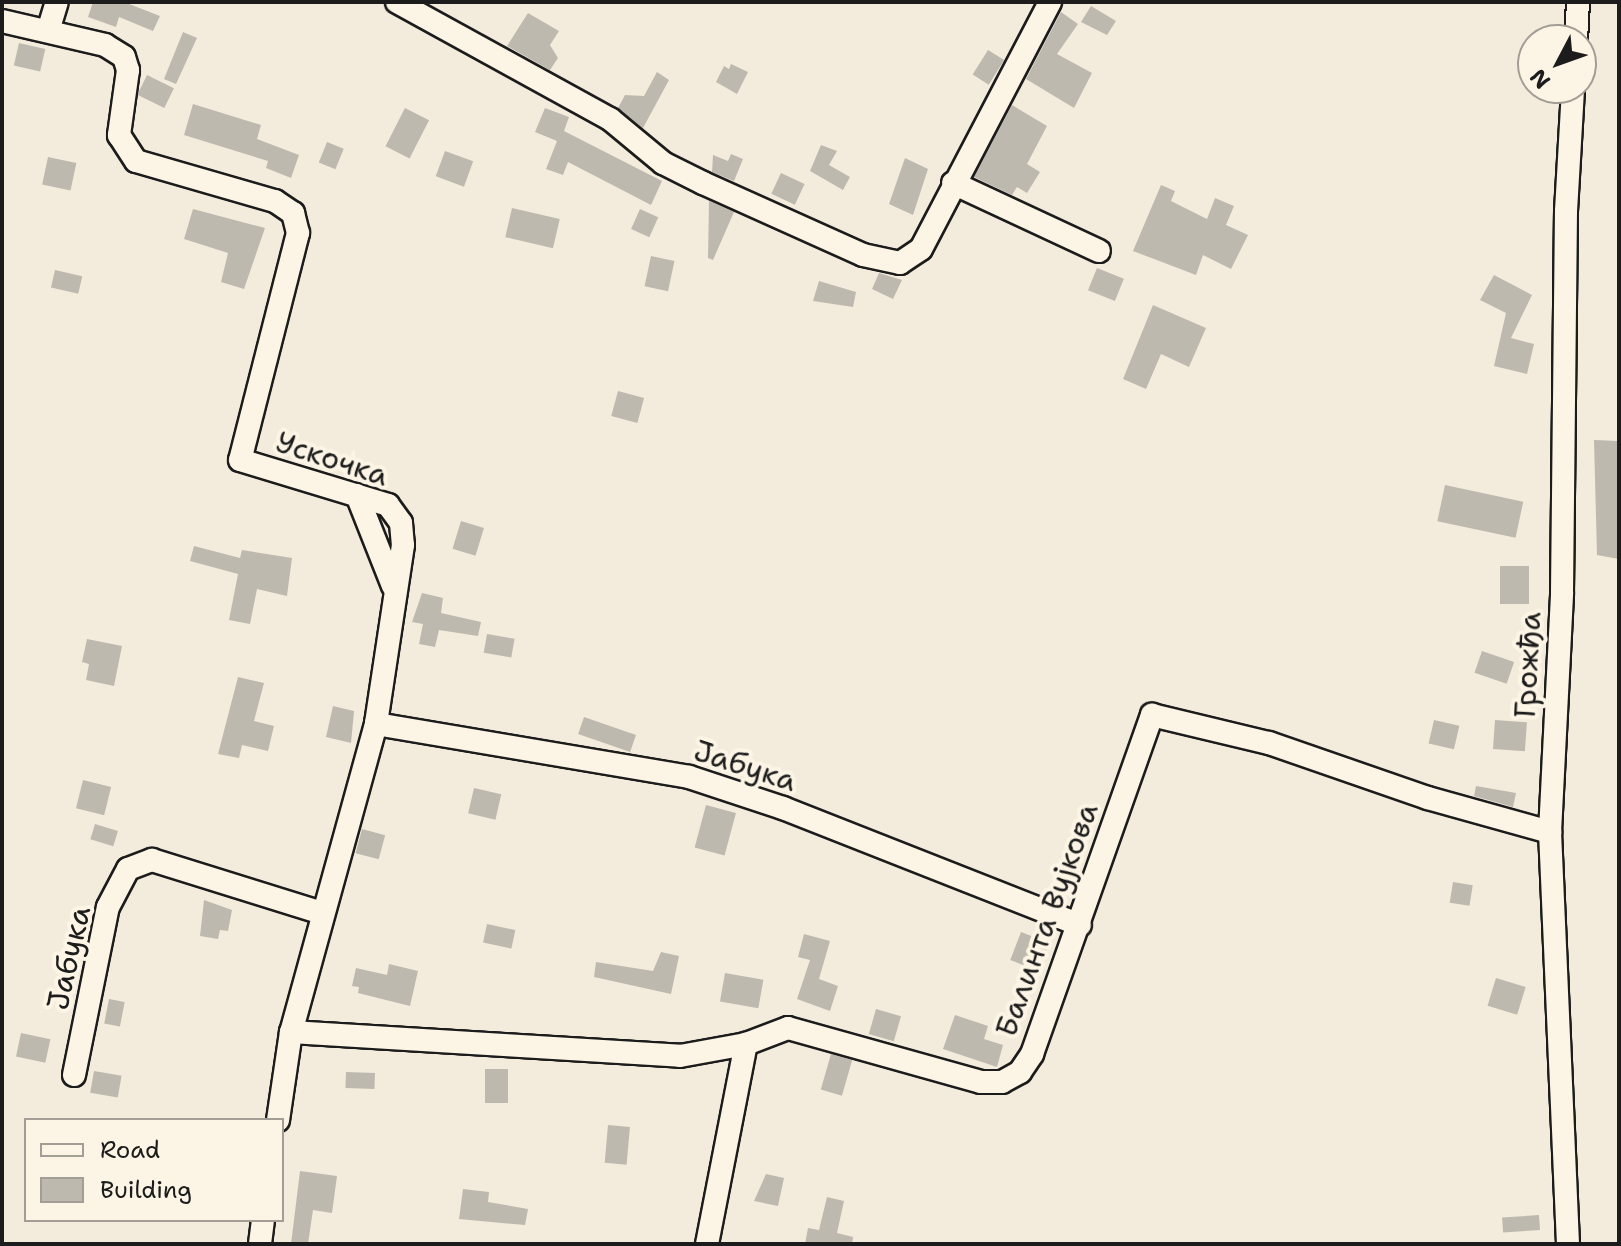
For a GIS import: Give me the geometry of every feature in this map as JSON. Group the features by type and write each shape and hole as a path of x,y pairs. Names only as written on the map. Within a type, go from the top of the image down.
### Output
{"street":[{"path":"48,31 57,2"},
{"path":"397,2 610,119 663,163 863,255 900,263 921,249 1050,2"},
{"path":"1577,24 1578,2"},
{"name":"Ускочка","path":"2,21 105,45 124,57 128,70 119,135 136,161 275,201 293,213 298,233 240,460 388,505 401,523 403,545 393,586 376,724 291,1032 278,1118"},
{"name":"Грожђа","path":"1568,1244 1550,832 1562,592 1566,211 1572,104"},
{"path":"953,183 1099,251"},
{"path":"357,495 393,586"},
{"name":"Балинта Вујкова","path":"746,1044 788,1028 981,1082 1002,1082 1020,1072 1032,1054 1080,925 1152,715 1269,743 1428,798 1550,832"},
{"name":"Јабука","path":"376,724 689,777 783,808 1080,925"},
{"name":"Јабука","path":"74,1075 108,907 128,869 152,860 322,913"},
{"path":"291,1032 680,1056 746,1044 707,1244"},
{"path":"260,1244 263,1222"}],"building":[{"path":"93,2 124,2 160,16 153,31 119,17 116,27 88,17"},
{"path":"1091,6 1116,21 1107,35 1081,22"},
{"path":"1061,12 1078,24 1057,54 1092,73 1074,108 1026,79"},
{"path":"528,13 559,31 550,45 558,58 550,70 507,46"},
{"path":"183,32 197,38 176,84 164,79"},
{"path":"19,43 45,49 40,71 14,65"},
{"path":"988,50 1004,60 989,85 973,75"},
{"path":"731,64 748,72 737,94 716,82 724,66 729,69"},
{"path":"657,72 669,80 643,128 618,108 625,95 644,96"},
{"path":"147,75 174,88 164,108 137,95"},
{"path":"193,104 261,125 257,139 299,155 291,178 266,168 268,161 184,135"},
{"path":"1012,105 1047,126 1027,164 1040,172 1027,193 1017,187 1012,195 974,177"},
{"path":"405,108 429,120 410,159 385,146"},
{"path":"545,108 569,117 564,131 662,181 651,205 568,162 563,175 546,169 557,141 535,132"},
{"path":"327,142 344,149 335,169 319,162"},
{"path":"821,145 837,151 829,165 850,177 843,190 810,171"},
{"path":"445,151 473,161 464,187 436,176"},
{"path":"731,154 743,159 734,181 712,172 713,155 728,161"},
{"path":"48,157 76,163 71,190 42,184"},
{"path":"905,158 928,169 913,215 889,204"},
{"path":"781,173 805,184 795,205 771,194"},
{"path":"1161,185 1175,191 1171,201 1207,219 1215,198 1234,206 1226,225 1248,235 1231,269 1203,255 1196,275 1133,251"},
{"path":"709,201 734,212 713,260 708,258"},
{"path":"512,208 560,219 553,248 505,237"},
{"path":"193,209 265,228 244,289 221,282 228,253 184,239"},
{"path":"640,209 658,217 649,237 631,229"},
{"path":"651,256 674,261 668,291 645,286"},
{"path":"1097,268 1124,279 1115,301 1088,290"},
{"path":"55,270 82,276 78,294 51,288"},
{"path":"879,273 902,280 893,299 872,289"},
{"path":"1494,275 1532,295 1511,338 1534,344 1527,374 1494,366 1506,313 1480,300"},
{"path":"819,281 856,292 853,307 813,301"},
{"path":"1153,305 1206,328 1189,367 1161,354 1146,389 1123,379"},
{"path":"618,391 644,398 637,423 611,416"},
{"path":"1594,440 1619,441 1619,559 1597,555"},
{"path":"1445,485 1523,502 1516,538 1437,521"},
{"path":"461,521 484,528 475,556 453,549"},
{"path":"194,546 240,558 242,550 292,558 287,596 257,589 250,624 229,620 238,574 190,561"},
{"path":"1500,566 1529,566 1529,604 1500,604"},
{"path":"422,593 443,598 441,613 481,622 478,636 439,630 435,647 419,644 423,624 412,622"},
{"path":"487,634 515,639 511,658 484,653"},
{"path":"87,639 122,646 114,686 86,680 89,664 82,662"},
{"path":"1482,651 1514,662 1507,684 1475,673"},
{"path":"238,677 264,683 254,721 274,726 268,751 242,745 239,758 218,754"},
{"path":"333,706 354,711 351,743 326,737"},
{"path":"584,717 636,735 630,752 578,734"},
{"path":"1434,720 1459,726 1454,749 1429,743"},
{"path":"1495,720 1527,722 1525,751 1493,749"},
{"path":"83,780 111,787 104,815 76,808"},
{"path":"1476,786 1516,793 1513,807 1474,796"},
{"path":"474,788 501,794 495,820 468,813"},
{"path":"706,805 736,813 725,856 695,848"},
{"path":"95,824 118,831 113,846 90,839"},
{"path":"362,829 385,835 379,859 356,853"},
{"path":"1453,882 1473,885 1469,906 1450,903"},
{"path":"204,900 232,910 228,931 220,930 218,939 200,936"},
{"path":"487,924 515,930 511,949 483,943"},
{"path":"1021,932 1049,943 1038,971 1010,960"},
{"path":"804,934 830,941 819,979 838,986 830,1011 797,999 810,960 798,957"},
{"path":"661,952 679,956 671,994 594,977 596,962 653,971"},
{"path":"389,964 418,971 410,1006 358,993 359,987 352,986 356,968 387,975"},
{"path":"725,973 763,980 758,1008 720,1002"},
{"path":"1496,978 1526,987 1517,1015 1488,1006"},
{"path":"109,999 125,1002 120,1027 104,1024"},
{"path":"876,1009 901,1016 894,1041 869,1034"},
{"path":"955,1015 988,1026 984,1039 1003,1045 997,1067 943,1049"},
{"path":"21,1033 50,1039 45,1063 16,1056"},
{"path":"831,1054 852,1060 842,1096 821,1090"},
{"path":"485,1069 508,1069 508,1103 485,1103"},
{"path":"94,1071 122,1076 118,1098 90,1093"},
{"path":"346,1072 375,1073 374,1089 345,1088"},
{"path":"608,1125 630,1127 627,1165 605,1163"},
{"path":"300,1171 337,1176 332,1213 313,1210 308,1244 291,1244"},
{"path":"766,1174 784,1178 778,1206 754,1201"},
{"path":"463,1189 489,1192 488,1202 528,1209 525,1225 459,1219"},
{"path":"827,1197 844,1201 837,1233 853,1237 852,1244 805,1244 808,1228 819,1230"},
{"path":"1539,1215 1540,1230 1503,1233 1502,1218"}]}
